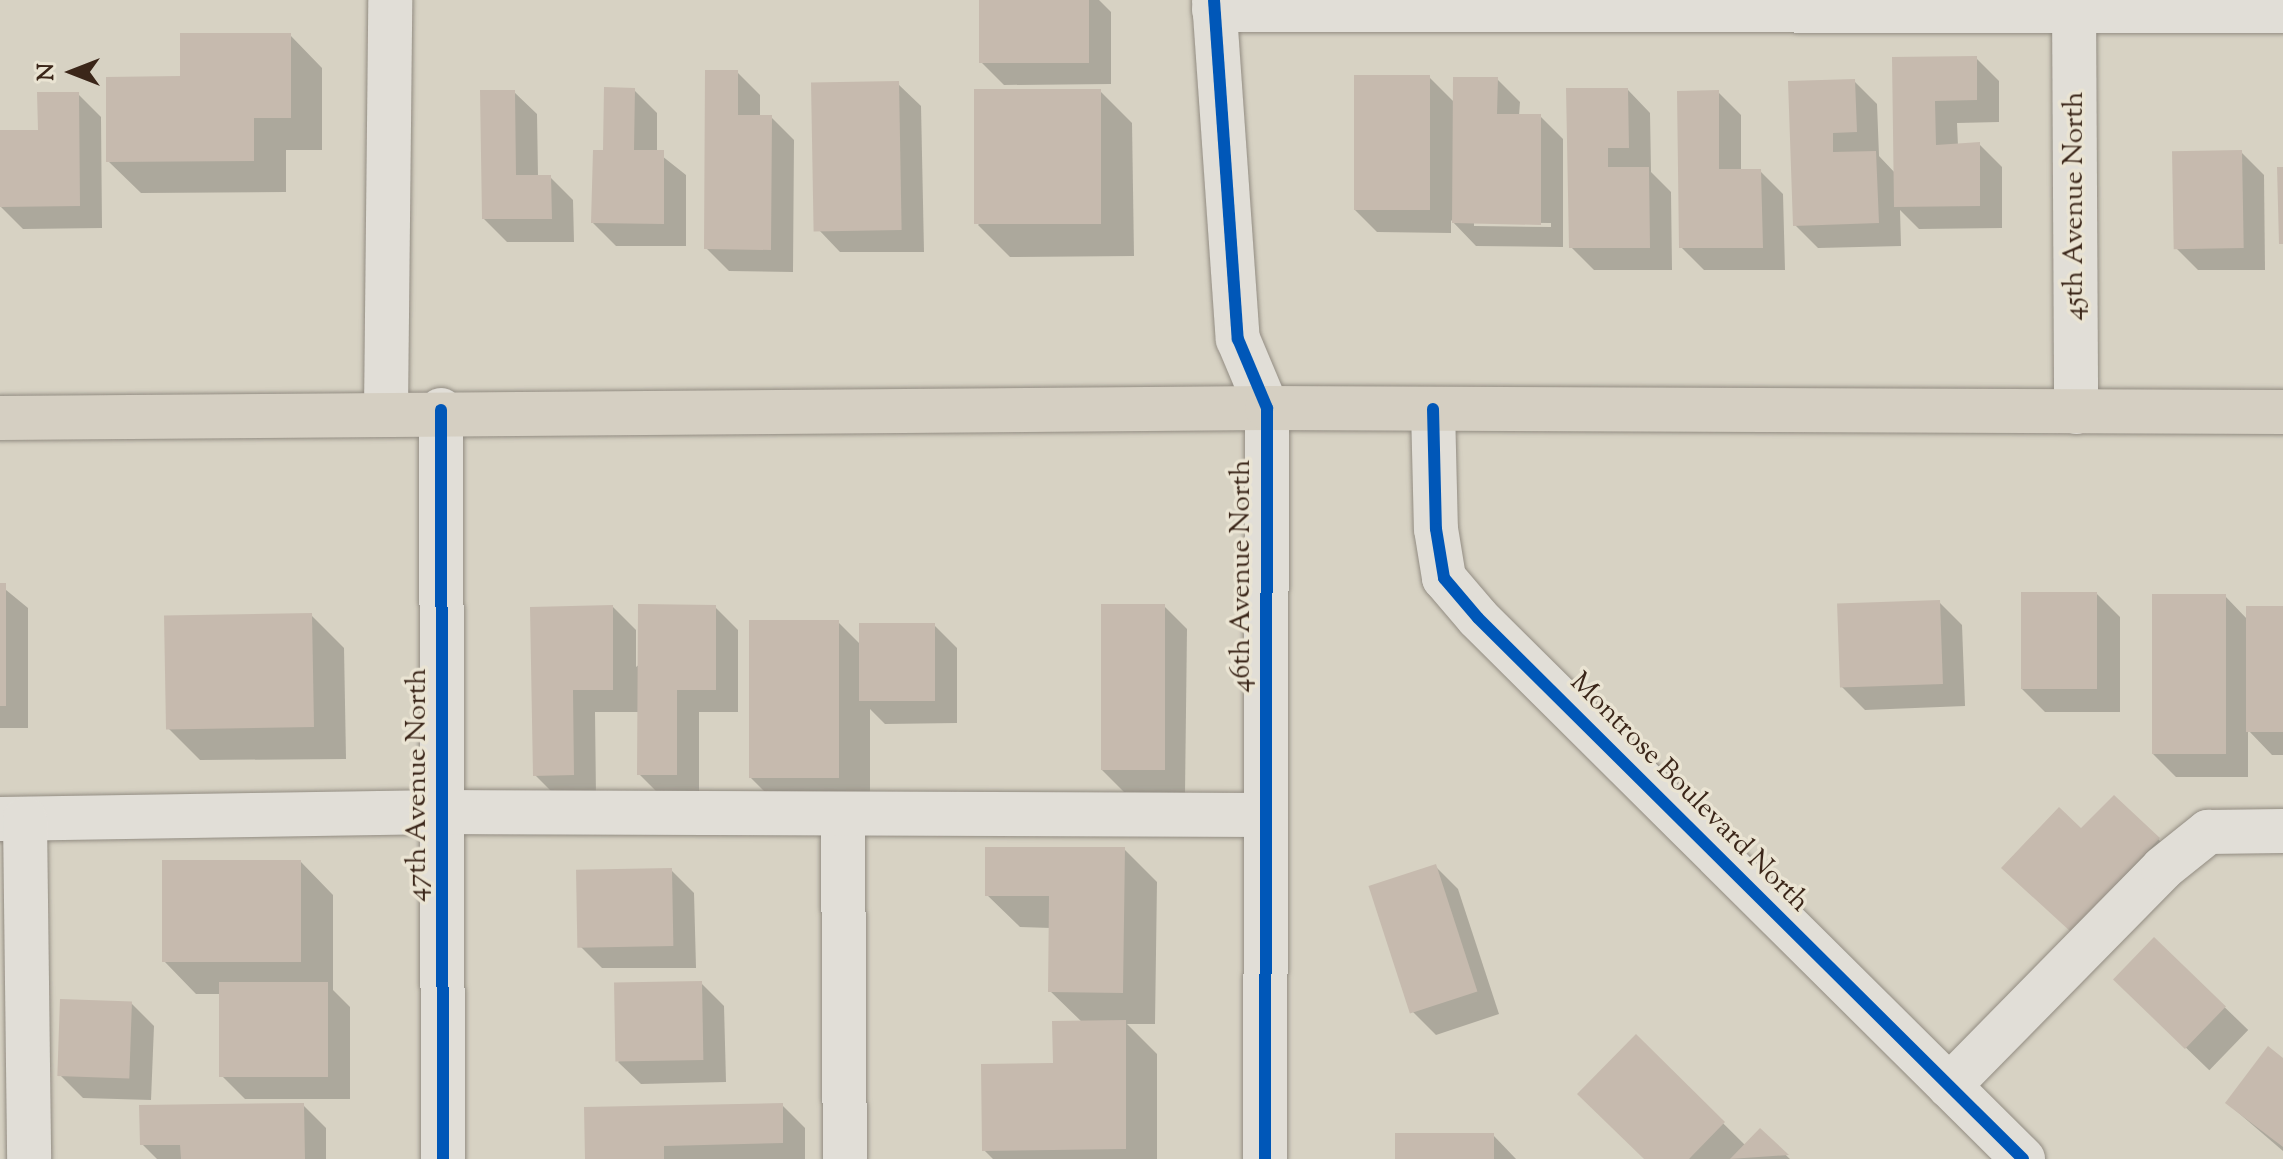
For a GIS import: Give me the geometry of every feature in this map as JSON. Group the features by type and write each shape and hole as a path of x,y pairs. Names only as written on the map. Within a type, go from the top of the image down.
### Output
{"main road":[{"path":"0,418 441,410 1267,408 2283,412"}],"street":[{"path":"386,411 390,0"},
{"path":"1214,5 2074,6 2283,11"},
{"name":"46th Avenue North","path":"1214,5 1238,339 1267,408 1265,1159"},
{"name":"45th Avenue North","path":"2074,6 2076,412"},
{"name":"Montrose Boulevard North","path":"1433,409 1436,529 1444,578 1478,618 2023,1159"},
{"name":"47th Avenue North","path":"441,410 443,1159"},
{"path":"29,1159 13,819 442,812 1266,815"},
{"path":"843,814 845,1159"},
{"path":"1949,1086 2163,868 2208,832 2283,831"}],"building":[{"path":"979,0 1089,0 1089,63 979,63"},
{"path":"180,33 291,33 291,118 254,118 254,161 106,162 106,77 180,76"},
{"path":"1977,56 1977,100 1935,101 1936,145 1980,142 1980,206 1894,207 1892,57"},
{"path":"705,70 738,70 738,115 772,115 771,250 704,249"},
{"path":"1354,75 1430,75 1430,210 1354,210"},
{"path":"1453,77 1498,77 1497,114 1541,114 1541,225 1452,223"},
{"path":"1855,79 1857,132 1833,133 1833,152 1876,151 1879,223 1793,226 1788,81"},
{"path":"899,81 902,230 814,232 811,83"},
{"path":"604,87 635,88 634,150 664,150 664,224 591,223 593,150 603,150"},
{"path":"1566,88 1628,88 1629,148 1608,148 1608,167 1649,167 1650,248 1569,248"},
{"path":"974,89 1101,89 1101,224 974,224"},
{"path":"480,90 515,90 516,175 551,175 552,219 482,219"},
{"path":"1719,90 1719,169 1761,169 1763,248 1679,248 1677,91"},
{"path":"37,92 79,92 80,206 0,207 0,130 38,130"},
{"path":"2242,150 2244,248 2174,249 2172,151"},
{"path":"2277,167 2283,167 2283,244 2279,244"},
{"path":"0,583 6,583 6,706 0,706"},
{"path":"2021,592 2097,592 2097,689 2021,689"},
{"path":"2152,594 2226,594 2226,754 2152,754"},
{"path":"1940,600 1943,684 1840,688 1837,604"},
{"path":"638,604 716,605 716,690 677,690 677,775 637,775"},
{"path":"1101,604 1165,604 1165,770 1101,770"},
{"path":"613,605 613,690 573,690 574,775 533,776 530,607"},
{"path":"2246,606 2283,606 2283,732 2246,732"},
{"path":"312,613 314,727 166,730 164,616"},
{"path":"749,620 839,620 839,778 749,778"},
{"path":"859,623 935,623 935,701 859,701"},
{"path":"2114,795 2160,838 2071,932 2001,868 2059,807 2081,828"},
{"path":"985,847 1125,847 1123,993 1048,992 1049,896 985,896"},
{"path":"162,860 301,860 301,962 162,962"},
{"path":"1436,864 1477,991 1410,1013 1368,886"},
{"path":"672,868 673,946 577,948 576,870"},
{"path":"2154,937 2226,1006 2185,1049 2113,979"},
{"path":"702,981 703,1060 615,1062 614,983"},
{"path":"219,982 328,982 328,1077 219,1077"},
{"path":"60,999 132,1002 129,1078 57,1076"},
{"path":"1126,1020 1126,1149 982,1151 981,1064 1053,1063 1052,1021"},
{"path":"1636,1034 1725,1122 1689,1159 1644,1159 1577,1094"},
{"path":"2268,1046 2283,1058 2283,1147 2225,1103"},
{"path":"304,1103 305,1159 181,1159 180,1145 140,1145 139,1105"},
{"path":"783,1103 783,1143 664,1146 664,1159 585,1159 584,1107"},
{"path":"1760,1128 1789,1155 1730,1159"},
{"path":"1395,1133 1494,1133 1494,1159 1395,1159"}],"cycle path":[{"path":"1214,0 1238,339 1267,408 1265,1159"},
{"path":"1433,409 1436,529 1444,578 1478,618 2023,1159"},
{"path":"441,410 443,1159"}]}
